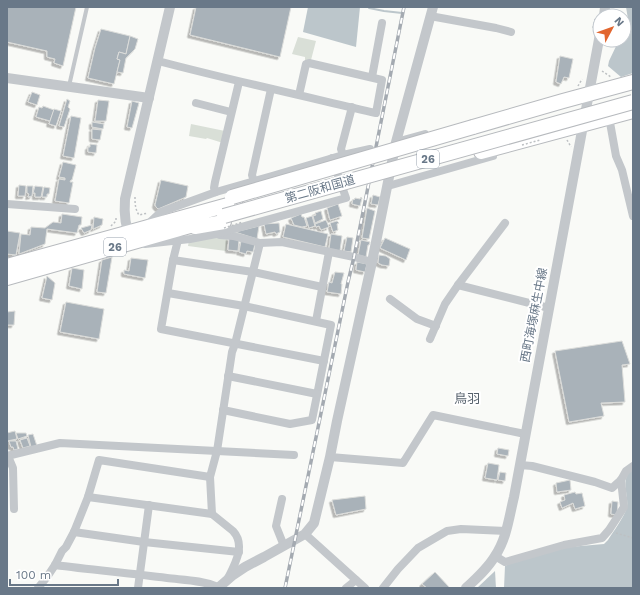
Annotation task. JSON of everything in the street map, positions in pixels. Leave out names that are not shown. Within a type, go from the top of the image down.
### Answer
[{"type":"highway","points":[[234,200],[473,127],[633,82]]},
{"type":"highway","name":"第二阪和国道","points":[[7,278],[130,237],[143,228],[207,211],[234,200],[633,92]]},
{"type":"highway","name":"第二阪和国道","points":[[7,266],[130,237],[179,234],[224,219],[633,102]]},
{"type":"highway","points":[[224,219],[481,152],[565,134],[584,124],[633,111]]},
{"type":"street","points":[[130,237],[124,209],[125,199],[170,7]]},
{"type":"street","points":[[55,565],[206,583],[218,588],[245,566],[305,534],[314,523],[330,457],[372,262],[396,142],[432,12],[511,32]]},
{"type":"street","points":[[372,77],[382,23]]},
{"type":"street","name":"西町海塚麻生中線","points":[[466,588],[481,574],[495,556],[503,541],[506,531],[520,465],[597,48]]},
{"type":"street","points":[[158,61],[239,82],[376,113],[382,80],[309,63],[306,64],[299,95]]},
{"type":"street","points":[[7,78],[148,98]]},
{"type":"street","points":[[216,192],[214,188],[215,182],[239,82]]},
{"type":"street","points":[[254,182],[252,175],[271,89]]},
{"type":"street","points":[[396,142],[550,100],[563,101]]},
{"type":"street","points":[[196,103],[231,112]]},
{"type":"street","points":[[343,155],[341,150],[352,107]]},
{"type":"street","points":[[609,117],[616,156],[622,170],[633,216]]},
{"type":"street","points":[[388,186],[556,138],[565,134]]},
{"type":"street","points":[[143,228],[161,212],[216,192],[370,148]]},
{"type":"street","points":[[216,234],[346,198],[332,158]]},
{"type":"street","points":[[7,204],[75,209]]},
{"type":"street","points":[[430,339],[445,304],[505,223]]},
{"type":"street","points":[[324,361],[161,329],[179,234],[216,234],[233,236],[260,243],[282,242],[372,262]]},
{"type":"street","points":[[212,514],[210,477],[217,451],[232,352],[260,243]]},
{"type":"street","points":[[316,321],[329,252]]},
{"type":"street","points":[[173,260],[253,272],[322,287]]},
{"type":"street","points":[[458,285],[549,308]]},
{"type":"street","points":[[168,293],[244,306],[331,325],[312,420],[290,424],[223,410]]},
{"type":"street","points":[[390,299],[417,319],[436,326]]},
{"type":"street","points":[[228,376],[317,394]]},
{"type":"street","points":[[330,457],[403,463],[433,416],[525,434]]},
{"type":"street","points":[[14,509],[13,468],[8,456],[60,443],[294,455]]},
{"type":"street","points":[[38,588],[55,565],[74,532],[88,497],[99,460],[210,477]]},
{"type":"street","points":[[520,465],[532,466],[595,482],[612,488],[621,480],[631,467]]},
{"type":"street","points":[[495,556],[505,562],[564,545],[602,538],[624,507],[621,480]]},
{"type":"street","points":[[88,497],[212,514],[236,533],[238,540],[236,562],[228,579]]},
{"type":"street","points":[[282,499],[276,509],[276,526],[284,546]]},
{"type":"street","points":[[138,588],[149,505]]},
{"type":"street","points":[[383,588],[398,569],[418,548],[447,531],[461,529],[506,531]]},
{"type":"street","points":[[74,532],[144,542],[238,552]]},
{"type":"street","points":[[305,534],[365,588]]},
{"type":"street","points":[[346,588],[356,580]]},
{"type":"lane","points":[[69,87],[87,7]]},
{"type":"path","points":[[565,134],[572,150]]},
{"type":"path","points":[[135,197],[135,205],[139,215],[150,213]]},
{"type":"path","points":[[612,532],[633,538]]},
{"type":"shaded area","points":[[308,7],[360,7],[356,47],[303,32]]},
{"type":"shaded area","points":[[633,7],[633,73],[621,77],[608,66],[615,48],[632,48],[632,8],[626,8]]},
{"type":"shaded area","points":[[298,37],[316,41],[311,60],[305,60],[305,57],[292,54]]},
{"type":"shaded area","points":[[191,124],[225,131],[223,143],[207,138],[189,136]]},
{"type":"shaded area","points":[[228,236],[226,251],[188,246],[189,240]]},
{"type":"shaded area","points":[[633,469],[633,588],[504,588],[505,566],[517,560],[569,547],[604,544],[626,511],[627,502],[625,482],[626,477]]},
{"type":"shaded area","points":[[495,571],[496,588],[477,588]]},
{"type":"building","points":[[7,7],[76,7],[63,66],[54,63],[55,59],[47,57],[47,51],[7,42]]},
{"type":"building","points":[[196,7],[291,7],[280,57],[190,35]]},
{"type":"building","points":[[101,29],[130,36],[126,54],[119,52],[117,59],[120,60],[114,84],[88,78]]},
{"type":"building","points":[[130,36],[138,39],[135,49],[126,58],[123,73],[117,72],[120,60],[117,59],[119,52],[126,54]]},
{"type":"building","points":[[560,56],[573,59],[569,78],[564,77],[561,84],[556,82]]},
{"type":"building","points":[[32,92],[40,95],[37,105],[28,102]]},
{"type":"building","points":[[67,99],[70,101],[68,107],[70,109],[64,127],[59,126]]},
{"type":"building","points":[[98,100],[109,101],[106,121],[95,121]]},
{"type":"building","points":[[132,101],[139,103],[132,128],[127,127]]},
{"type":"building","points":[[43,106],[54,110],[50,121],[36,117],[39,107],[42,108]]},
{"type":"building","points":[[54,109],[61,111],[56,126],[49,124]]},
{"type":"building","points":[[71,116],[81,118],[74,158],[63,156]]},
{"type":"building","points":[[92,122],[104,124],[103,129],[92,127]]},
{"type":"building","points":[[92,129],[102,130],[100,140],[92,139]]},
{"type":"building","points":[[90,144],[97,145],[96,153],[88,152],[88,147],[90,147]]},
{"type":"building","points":[[63,162],[76,165],[72,180],[70,182],[73,182],[69,203],[55,201],[59,179],[65,180],[65,178],[59,177]]},
{"type":"building","points":[[161,180],[188,186],[186,197],[158,209],[155,205]]},
{"type":"building","points":[[19,185],[26,186],[25,196],[18,196]]},
{"type":"building","points":[[27,186],[33,186],[32,196],[28,197],[29,194],[27,193]]},
{"type":"building","points":[[35,186],[43,187],[41,197],[35,197],[35,193],[33,193]]},
{"type":"building","points":[[44,187],[50,188],[47,197],[42,197]]},
{"type":"building","points":[[373,195],[380,197],[378,205],[371,204]]},
{"type":"building","points":[[361,197],[360,206],[352,204],[353,199],[360,199]]},
{"type":"building","points":[[338,204],[342,216],[330,220],[327,208]]},
{"type":"building","points":[[367,208],[375,211],[369,239],[362,238]]},
{"type":"building","points":[[321,211],[323,219],[315,223],[313,216],[316,215],[315,213]]},
{"type":"building","points":[[62,214],[82,217],[81,225],[79,225],[77,233],[47,229],[45,244],[19,254],[21,234],[30,235],[31,227],[45,228],[53,222],[61,223]]},
{"type":"building","points":[[301,214],[302,217],[304,217],[307,226],[302,227],[294,225],[291,218]]},
{"type":"building","points":[[312,216],[315,226],[309,228],[306,218]]},
{"type":"building","points":[[94,217],[103,219],[102,225],[93,229]]},
{"type":"building","points":[[326,220],[329,227],[321,230],[319,226],[316,227],[315,224]]},
{"type":"building","points":[[337,221],[339,223],[337,224],[338,230],[333,232],[330,223]]},
{"type":"building","points":[[279,223],[280,232],[276,234],[275,232],[266,234],[264,224]]},
{"type":"building","points":[[286,224],[328,234],[325,247],[283,237]]},
{"type":"building","points":[[92,225],[91,230],[84,233],[81,228]]},
{"type":"building","points":[[259,226],[257,239],[235,232]]},
{"type":"building","points":[[7,231],[20,233],[16,255],[7,254]]},
{"type":"building","points":[[331,234],[342,236],[340,251],[329,249]]},
{"type":"building","points":[[347,237],[353,238],[351,252],[344,251]]},
{"type":"building","points":[[229,238],[239,240],[238,251],[228,250]]},
{"type":"building","points":[[385,238],[410,249],[406,260],[380,248]]},
{"type":"building","points":[[361,240],[370,242],[366,257],[358,255]]},
{"type":"building","points":[[241,241],[255,244],[253,252],[247,251],[246,254],[239,252]]},
{"type":"building","points":[[379,255],[386,256],[390,259],[389,266],[378,263]]},
{"type":"building","points":[[112,257],[106,293],[97,292],[102,260]]},
{"type":"building","points":[[131,258],[148,260],[145,278],[124,274],[124,270],[129,271]]},
{"type":"building","points":[[357,262],[367,264],[365,272],[356,270]]},
{"type":"building","points":[[72,268],[84,270],[82,289],[69,286]]},
{"type":"building","points":[[335,272],[344,273],[341,284],[341,294],[327,292],[329,282],[332,283]]},
{"type":"building","points":[[47,276],[55,283],[52,300],[42,298]]},
{"type":"building","points":[[66,302],[104,309],[99,339],[60,332]]},
{"type":"building","points":[[15,311],[14,325],[7,325],[7,312]]},
{"type":"building","points":[[622,341],[630,364],[622,365],[625,402],[601,403],[604,416],[569,422],[555,351]]},
{"type":"building","points":[[15,431],[17,439],[7,441],[7,433]]},
{"type":"building","points":[[16,433],[26,433],[27,436],[18,439]]},
{"type":"building","points":[[33,434],[37,446],[31,447],[28,435]]},
{"type":"building","points":[[27,438],[30,446],[23,448],[20,440]]},
{"type":"building","points":[[9,441],[16,441],[18,449],[14,450]]},
{"type":"building","points":[[498,448],[509,450],[508,456],[497,454]]},
{"type":"building","points":[[488,463],[499,465],[497,480],[485,478]]},
{"type":"building","points":[[500,472],[506,473],[505,481],[498,480]]},
{"type":"building","points":[[570,480],[571,490],[557,492],[556,483]]},
{"type":"building","points":[[575,492],[576,494],[582,493],[585,506],[575,509],[573,503],[562,508],[560,502],[565,500],[564,495]]},
{"type":"building","points":[[365,496],[366,509],[336,515],[332,500]]},
{"type":"building","points":[[612,501],[618,502],[617,515],[611,514]]},
{"type":"building","points":[[435,572],[450,588],[427,588],[422,584]]},
{"type":"waterway","points":[[369,8],[402,13]]},
{"type":"railway","points":[[285,588],[404,7]]},
{"type":"district","name":"鳥羽","points":[[467,398]]}]
